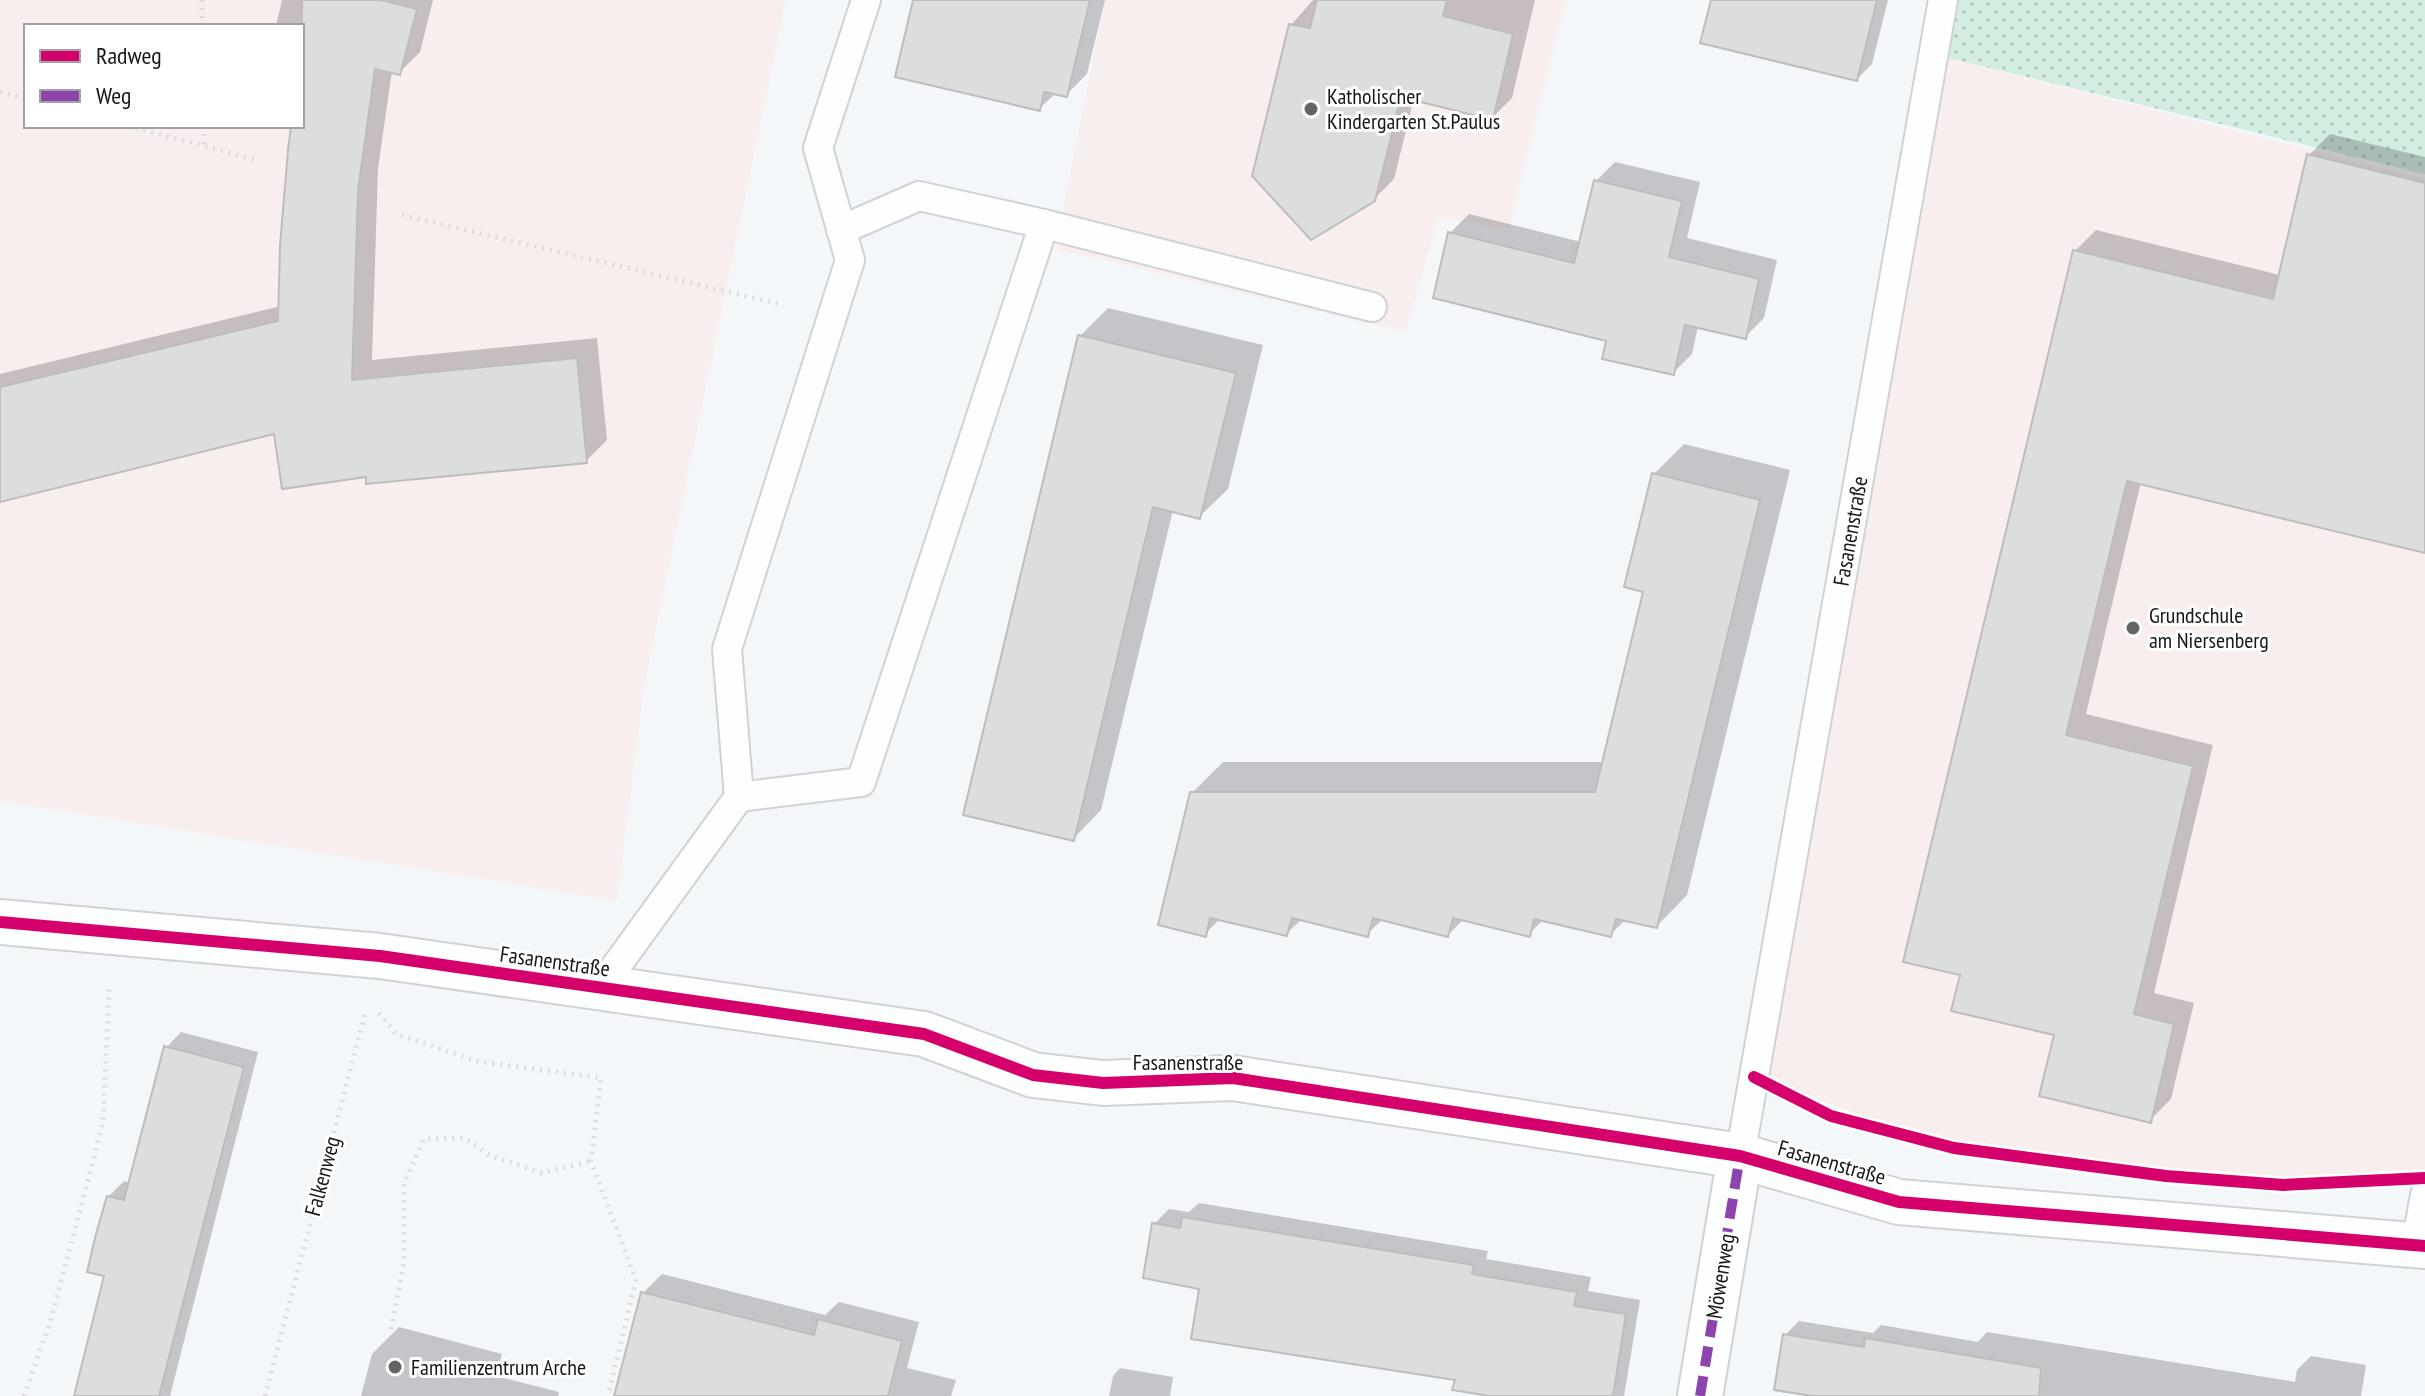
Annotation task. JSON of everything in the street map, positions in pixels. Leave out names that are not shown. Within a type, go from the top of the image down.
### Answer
[{"type":"street","name":"Fasanenstraße","points":[[0,922],[380,956],[924,1034],[1033,1075],[1103,1083],[1233,1078],[1740,1156],[1899,1202],[2421,1245]]},
{"type":"street","name":"Möwenweg","points":[[1700,1396],[1740,1156]]},
{"type":"lane","points":[[601,987],[739,797],[727,649],[850,260],[818,148],[866,0]]},
{"type":"lane","name":"Fasanenstraße","points":[[1740,1156],[1943,0]]},
{"type":"lane","points":[[841,230],[919,196],[1044,224],[1372,307]]},
{"type":"lane","points":[[739,797],[861,782],[1044,224]]},
{"type":"lane","points":[[2421,1245],[2425,1195]]},
{"type":"path","points":[[202,0],[202,24]]},
{"type":"path","points":[[0,92],[24,98]]},
{"type":"path","points":[[136,128],[260,161]]},
{"type":"path","points":[[204,128],[204,146]]},
{"type":"path","points":[[402,215],[832,316]]},
{"type":"path","points":[[24,1396],[51,1319],[103,1123],[111,932]]},
{"type":"path","points":[[391,1329],[404,1263],[404,1183],[424,1139],[465,1138],[489,1155],[542,1173],[591,1161],[636,1280],[608,1396]]},
{"type":"shaded area","points":[[0,0],[786,0],[644,687],[617,901],[0,801]]},
{"type":"shaded area","name":"Katholischer Kindergarten St.Paulus","points":[[1105,0],[1566,0],[1509,228],[1438,218],[1406,332],[1055,249]]},
{"type":"shaded area","name":"Grundschule am Niersenberg","points":[[1949,58],[2425,179],[2425,1187],[2283,1185],[1954,1148],[1754,1077]]},
{"type":"green space","points":[[1958,0],[2425,0],[2425,174],[1949,58]]},
{"type":"building","points":[[302,0],[381,0],[417,9],[400,75],[375,69],[358,190],[352,380],[577,358],[587,463],[366,484],[366,477],[282,489],[274,434],[0,502],[0,387],[278,321],[280,246],[291,128],[304,128]]},
{"type":"building","points":[[913,0],[1090,0],[1067,97],[1044,92],[1040,111],[895,77]]},
{"type":"building","points":[[1317,0],[1447,0],[1443,16],[1513,34],[1493,120],[1401,97],[1375,201],[1311,240],[1252,176],[1289,24],[1310,28]]},
{"type":"building","points":[[1711,0],[1877,0],[1857,81],[1700,43]]},
{"type":"building","points":[[2307,154],[2425,183],[2425,553],[2127,481],[2066,735],[2193,766],[2134,1014],[2174,1024],[2151,1123],[2039,1096],[2054,1035],[1951,1011],[1960,975],[1903,962],[2073,250],[2273,299]]},
{"type":"building","points":[[1594,180],[1682,201],[1669,257],[1759,279],[1746,339],[1685,325],[1674,375],[1602,359],[1606,341],[1433,298],[1448,232],[1574,263]]},
{"type":"building","points":[[1078,335],[1236,373],[1200,519],[1153,507],[1074,841],[963,815]]},
{"type":"building","points":[[1652,473],[1760,500],[1657,928],[1616,919],[1611,937],[1534,919],[1530,937],[1453,918],[1448,937],[1373,918],[1368,937],[1292,918],[1287,936],[1210,918],[1206,937],[1158,925],[1190,792],[1595,792],[1643,592],[1624,587]]},
{"type":"building","points":[[164,1046],[244,1067],[159,1396],[74,1396],[104,1276],[87,1272],[96,1234],[107,1196],[124,1200]]},
{"type":"building","points":[[1182,1217],[1474,1265],[1472,1274],[1577,1292],[1574,1306],[1626,1314],[1613,1396],[1490,1396],[1452,1390],[1455,1380],[1191,1339],[1199,1289],[1143,1278],[1152,1223],[1180,1228]]},
{"type":"building","points":[[641,1292],[814,1335],[818,1319],[902,1341],[888,1396],[614,1396]]},
{"type":"building","points":[[1783,1334],[1864,1347],[1865,1338],[2041,1368],[2039,1396],[1813,1396],[1774,1390]]},
{"type":"marked path","points":[[1700,1396],[1740,1156]]},
{"type":"cycle path","points":[[0,922],[380,956],[924,1034],[1033,1075],[1103,1083],[1233,1078],[1740,1156],[1899,1202],[2425,1246]]},
{"type":"cycle path","points":[[1754,1077],[1831,1116],[1954,1148],[2166,1176],[2283,1185],[2425,1178]]},
{"type":"place","name":"Katholischer Kindergarten St.Paulus","points":[[1311,109]]},
{"type":"place","name":"Grundschule am Niersenberg","points":[[2133,628]]},
{"type":"place","name":"Familienzentrum Arche","points":[[395,1367]]}]
